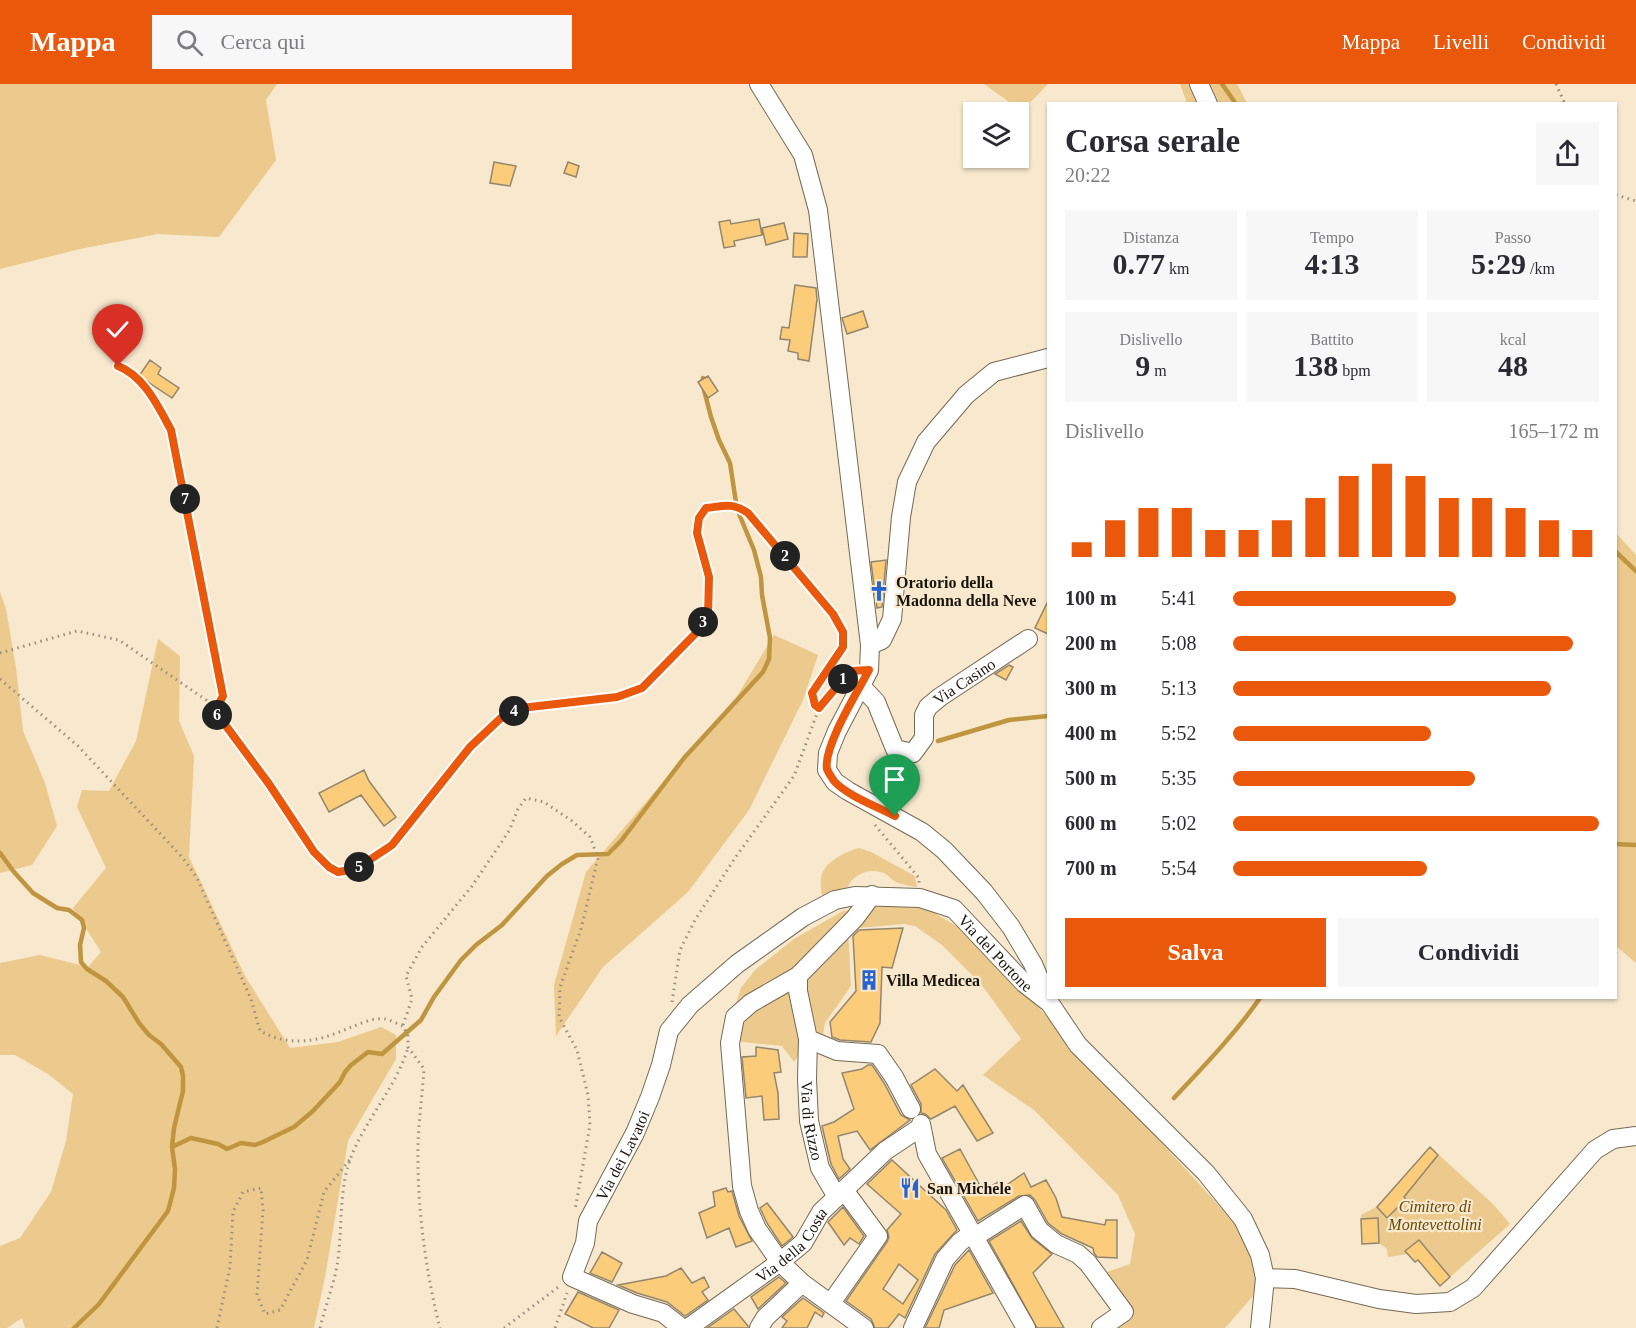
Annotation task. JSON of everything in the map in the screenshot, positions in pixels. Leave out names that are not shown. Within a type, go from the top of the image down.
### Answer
[{"type":"street","points":[[759,84],[803,155],[818,210],[870,645],[865,678],[828,753],[827,770],[835,782],[848,791],[922,832],[944,850],[984,892],[1011,927],[1033,964],[1047,997]]},
{"type":"street","points":[[1199,84],[1207,102]]},
{"type":"street","points":[[870,645],[882,640],[892,619],[898,540],[907,482],[926,442],[966,395],[994,372],[1047,358]]},
{"type":"street","name":"Via Casino","points":[[865,678],[895,749],[913,753],[924,738],[924,715],[928,707],[1028,639]]},
{"type":"street","points":[[864,1328],[802,1282],[780,1262],[757,1229],[742,1186],[730,1043],[735,1017],[751,1003],[798,976],[855,918],[872,895]]},
{"type":"street","name":"Via del Portone","points":[[669,1031],[690,1005],[736,964],[803,917],[835,900],[872,895],[920,898],[954,909],[1024,983],[1049,1002]]},
{"type":"street","points":[[798,976],[798,991],[808,1039],[837,1051],[878,1054],[918,1120],[927,1154],[1026,1328]]},
{"type":"street","points":[[1048,999],[1078,1045],[1206,1173],[1243,1219],[1260,1256],[1265,1278],[1260,1328]]},
{"type":"street","name":"Via dei Lavatoi","points":[[572,1277],[585,1243],[588,1221],[635,1133],[650,1097],[669,1031]]},
{"type":"street","name":"Via di Rizzo","points":[[808,1039],[809,1121],[820,1168],[840,1194],[879,1236],[831,1303]]},
{"type":"street","name":"Via della Costa","points":[[688,1328],[803,1243],[821,1212],[918,1120]]},
{"type":"street","points":[[1265,1278],[1295,1279],[1379,1299],[1416,1304],[1450,1302],[1473,1288],[1595,1150],[1613,1139],[1636,1136]]},
{"type":"street","points":[[913,1328],[945,1260],[960,1242],[970,1233],[1026,1205],[1039,1230],[1056,1244],[1078,1254],[1088,1263],[1124,1312],[1101,1328]]},
{"type":"street","points":[[572,1277],[633,1304],[663,1313],[682,1328]]},
{"type":"street","points":[[759,1328],[765,1318],[802,1282]]},
{"type":"path","points":[[1556,84],[1564,102]]},
{"type":"path","points":[[1617,195],[1636,201]]},
{"type":"path","points":[[118,366],[128,370],[143,385],[158,405],[171,430],[223,696],[215,711]]},
{"type":"path","points":[[0,653],[77,631],[119,640],[206,700],[269,784],[314,852],[329,867],[338,872],[356,869],[392,845],[470,747],[502,717],[521,708],[617,697],[642,688],[696,633],[708,616],[709,577],[697,533],[699,518],[706,508],[736,505],[748,513],[802,576],[833,614],[843,632],[843,647],[812,693],[815,705],[819,708]]},
{"type":"path","points":[[669,1031],[680,950],[695,920],[794,776],[819,708],[850,671],[865,678]]},
{"type":"path","points":[[0,679],[78,746],[183,858],[196,878],[251,999],[260,1031],[276,1040],[298,1041],[326,1038],[370,1020],[385,1019],[403,1026],[408,1036],[408,1047],[403,1065],[361,1136],[344,1181],[336,1268],[320,1328]]},
{"type":"path","points":[[403,1026],[412,999],[406,976],[422,947],[472,886],[509,831],[518,809],[526,798],[544,802],[590,837],[598,858],[581,929],[560,987],[559,1017],[576,1050],[588,1095],[590,1125],[574,1210]]},
{"type":"path","points":[[873,823],[919,878],[920,898]]},
{"type":"path","points":[[408,1047],[424,1069],[417,1161],[423,1232],[433,1302],[440,1328]]},
{"type":"path","points":[[217,1328],[230,1267],[233,1212],[243,1192],[261,1188],[264,1210],[257,1295],[265,1314],[280,1310],[307,1260],[324,1192],[351,1158]]},
{"type":"path","points":[[504,1328],[572,1277]]},
{"type":"path","points":[[555,1328],[572,1277]]},
{"type":"green space","points":[[0,84],[277,84],[266,100],[276,160],[219,237],[158,234],[80,249],[0,269]]},
{"type":"green space","points":[[984,84],[1048,84],[1029,104],[1009,102]]},
{"type":"green space","points":[[1180,84],[1237,84],[1246,102],[1187,102]]},
{"type":"green space","points":[[1617,534],[1636,555],[1636,963],[1617,947]]},
{"type":"green space","points":[[0,592],[6,609],[16,668],[23,731],[45,783],[57,826],[32,865],[0,873]]},
{"type":"green space","points":[[774,635],[818,655],[803,700],[749,810],[688,892],[603,967],[556,1036],[554,985],[586,872],[737,696]]},
{"type":"green space","points":[[158,639],[180,656],[179,721],[194,756],[189,857],[245,976],[290,1048],[338,1042],[381,1027],[396,1035],[396,1059],[348,1141],[314,1328],[25,1328],[22,1318],[7,1328],[0,1328],[0,1246],[20,1238],[51,1192],[66,1141],[73,1094],[48,1074],[15,1055],[0,1055],[0,963],[40,955],[88,967],[101,952],[73,908],[106,868],[77,807],[82,790],[109,791],[136,741]]},
{"type":"green space","points":[[859,848],[915,876],[917,887],[898,883],[881,872],[870,871],[854,878],[848,887],[823,900],[821,883],[825,868],[841,855]]},
{"type":"green space","points":[[886,906],[926,908],[963,930],[1027,995],[1242,1231],[1258,1270],[1253,1296],[1225,1328],[1111,1328],[1131,1314],[1107,1272],[1130,1264],[1135,1234],[1118,1195],[1034,1110],[983,1075],[1021,1039],[981,984],[942,945],[915,926],[904,924],[848,929],[851,986],[825,1023],[821,1046],[803,1049],[794,1062],[782,1046],[724,1040],[741,988],[755,970],[794,939],[843,911]]},
{"type":"green space","name":"Cimitero di Montevettolini","points":[[1430,1147],[1493,1204],[1510,1224],[1440,1286],[1418,1260],[1415,1262],[1408,1254],[1388,1257],[1387,1249],[1379,1243],[1362,1244],[1361,1215],[1376,1207]]},
{"type":"building","points":[[494,162],[516,166],[510,186],[490,183]]},
{"type":"building","points":[[568,162],[579,166],[576,177],[564,173]]},
{"type":"building","points":[[759,219],[762,235],[734,241],[735,246],[724,248],[719,222],[730,220],[731,224]]},
{"type":"building","points":[[784,223],[788,239],[766,245],[762,228]]},
{"type":"building","points":[[794,233],[808,234],[807,257],[793,257]]},
{"type":"building","points":[[795,285],[816,288],[817,300],[809,361],[798,359],[798,353],[788,351],[790,340],[780,339],[782,327],[789,328]]},
{"type":"building","points":[[863,311],[868,327],[847,334],[842,318]]},
{"type":"building","points":[[150,360],[161,368],[158,374],[179,388],[172,398],[139,376]]},
{"type":"building","points":[[708,376],[718,391],[708,398],[698,382]]},
{"type":"building","name":"Oratorio della Madonna della Neve","points":[[886,560],[882,607],[877,608],[871,562]]},
{"type":"building","points":[[1047,603],[1047,634],[1035,628]]},
{"type":"building","points":[[1009,665],[1013,667],[1006,680],[995,674]]},
{"type":"building","points":[[364,770],[369,781],[396,817],[384,826],[361,795],[329,812],[319,793]]},
{"type":"building","name":"Villa Medicea","points":[[903,928],[892,968],[882,967],[880,1023],[871,1042],[840,1040],[832,1037],[830,1022],[856,991],[853,936],[859,930]]},
{"type":"building","points":[[756,1047],[778,1050],[781,1072],[774,1073],[778,1093],[779,1119],[764,1120],[762,1096],[746,1098],[742,1057],[756,1056]]},
{"type":"building","points":[[872,1065],[884,1083],[901,1115],[910,1120],[870,1150],[857,1131],[838,1136],[843,1159],[850,1169],[839,1179],[831,1164],[822,1126],[834,1122],[854,1109],[842,1073],[862,1069]]},
{"type":"building","points":[[935,1069],[957,1091],[963,1085],[993,1133],[977,1141],[955,1106],[931,1119],[921,1113],[921,1104],[911,1085]]},
{"type":"building","points":[[1430,1147],[1438,1155],[1404,1197],[1406,1199],[1387,1218],[1377,1207]]},
{"type":"building","points":[[960,1149],[983,1191],[998,1182],[1002,1188],[1024,1173],[1031,1187],[1046,1180],[1056,1198],[1062,1217],[1105,1225],[1106,1220],[1117,1220],[1117,1258],[1097,1257],[1093,1248],[1062,1234],[1048,1223],[1030,1195],[1019,1196],[978,1221],[942,1158]]},
{"type":"building","points":[[892,1160],[946,1210],[957,1230],[935,1254],[905,1318],[899,1314],[888,1328],[875,1328],[871,1319],[846,1301],[887,1242],[889,1237],[887,1230],[901,1214],[867,1184]],"holes":[[[899,1264],[918,1280],[903,1304],[883,1289]]]},
{"type":"building","points":[[726,1188],[728,1192],[732,1191],[739,1216],[752,1241],[736,1247],[729,1228],[707,1238],[699,1213],[715,1206],[713,1192]]},
{"type":"building","points":[[767,1203],[793,1237],[782,1246],[760,1208]]},
{"type":"building","points":[[843,1207],[864,1236],[859,1244],[850,1238],[844,1245],[828,1222]]},
{"type":"building","points":[[1378,1218],[1379,1243],[1362,1244],[1361,1219]]},
{"type":"building","points":[[1021,1221],[1032,1238],[1052,1254],[1033,1273],[1064,1328],[1037,1328],[989,1241]]},
{"type":"building","points":[[1419,1240],[1450,1277],[1440,1286],[1418,1260],[1415,1262],[1405,1251]]},
{"type":"building","points":[[969,1250],[993,1293],[944,1310],[939,1328],[925,1328],[955,1265]]},
{"type":"building","points":[[602,1252],[622,1263],[612,1282],[590,1273]]},
{"type":"building","points":[[681,1268],[692,1283],[704,1277],[709,1287],[702,1292],[708,1300],[685,1316],[667,1302],[618,1285],[666,1276]]},
{"type":"building","points":[[779,1277],[786,1283],[758,1309],[751,1297]]},
{"type":"building","points":[[578,1292],[619,1310],[609,1328],[593,1328],[565,1314]]},
{"type":"building","points":[[803,1298],[824,1313],[822,1317],[815,1312],[807,1328],[782,1328],[787,1321],[782,1317]]},
{"type":"building","points":[[734,1309],[748,1328],[707,1328]]},
{"type":"waterway","points":[[1222,84],[1235,102]]},
{"type":"waterway","points":[[172,1147],[191,1138],[218,1144],[227,1149],[241,1143],[255,1145],[294,1127],[313,1111],[340,1082],[351,1065],[368,1052],[382,1054],[421,1020],[434,997],[461,960],[502,925],[547,876],[577,855],[608,854],[621,841],[684,758],[763,672],[769,659],[770,638],[761,577],[754,550],[737,509],[730,463],[711,417],[703,378]]},
{"type":"waterway","points":[[1617,553],[1636,571]]},
{"type":"waterway","points":[[938,741],[1009,720],[1047,716]]},
{"type":"waterway","points":[[1617,844],[1636,845]]},
{"type":"waterway","points":[[0,853],[33,893],[57,908],[69,910],[82,920],[84,928],[80,945],[81,962],[123,997],[139,1023],[181,1067],[183,1076],[183,1091],[172,1147],[175,1169],[174,1188],[168,1211],[99,1304],[74,1328]]},
{"type":"waterway","points":[[1174,1098],[1230,1037],[1259,999]]},
{"type":"place","name":"Oratorio della Madonna della Neve","points":[[879,591]]},
{"type":"place","name":"Villa Medicea","points":[[869,980]]},
{"type":"place","name":"San Michele","points":[[910,1188]]},
{"type":"route","points":[[118,366],[128,370],[143,385],[158,405],[171,430],[223,696],[215,711],[269,784],[314,852],[329,867],[338,872],[356,869],[392,845],[443,778],[470,747],[502,717],[521,708],[617,697],[642,688],[696,633],[708,616],[709,577],[697,533],[699,518],[706,508],[724,506],[736,505],[748,513],[833,614],[843,632],[843,647],[812,693],[815,705],[819,708],[850,671],[869,670],[828,753],[827,770],[835,782],[848,791],[895,816]]}]
